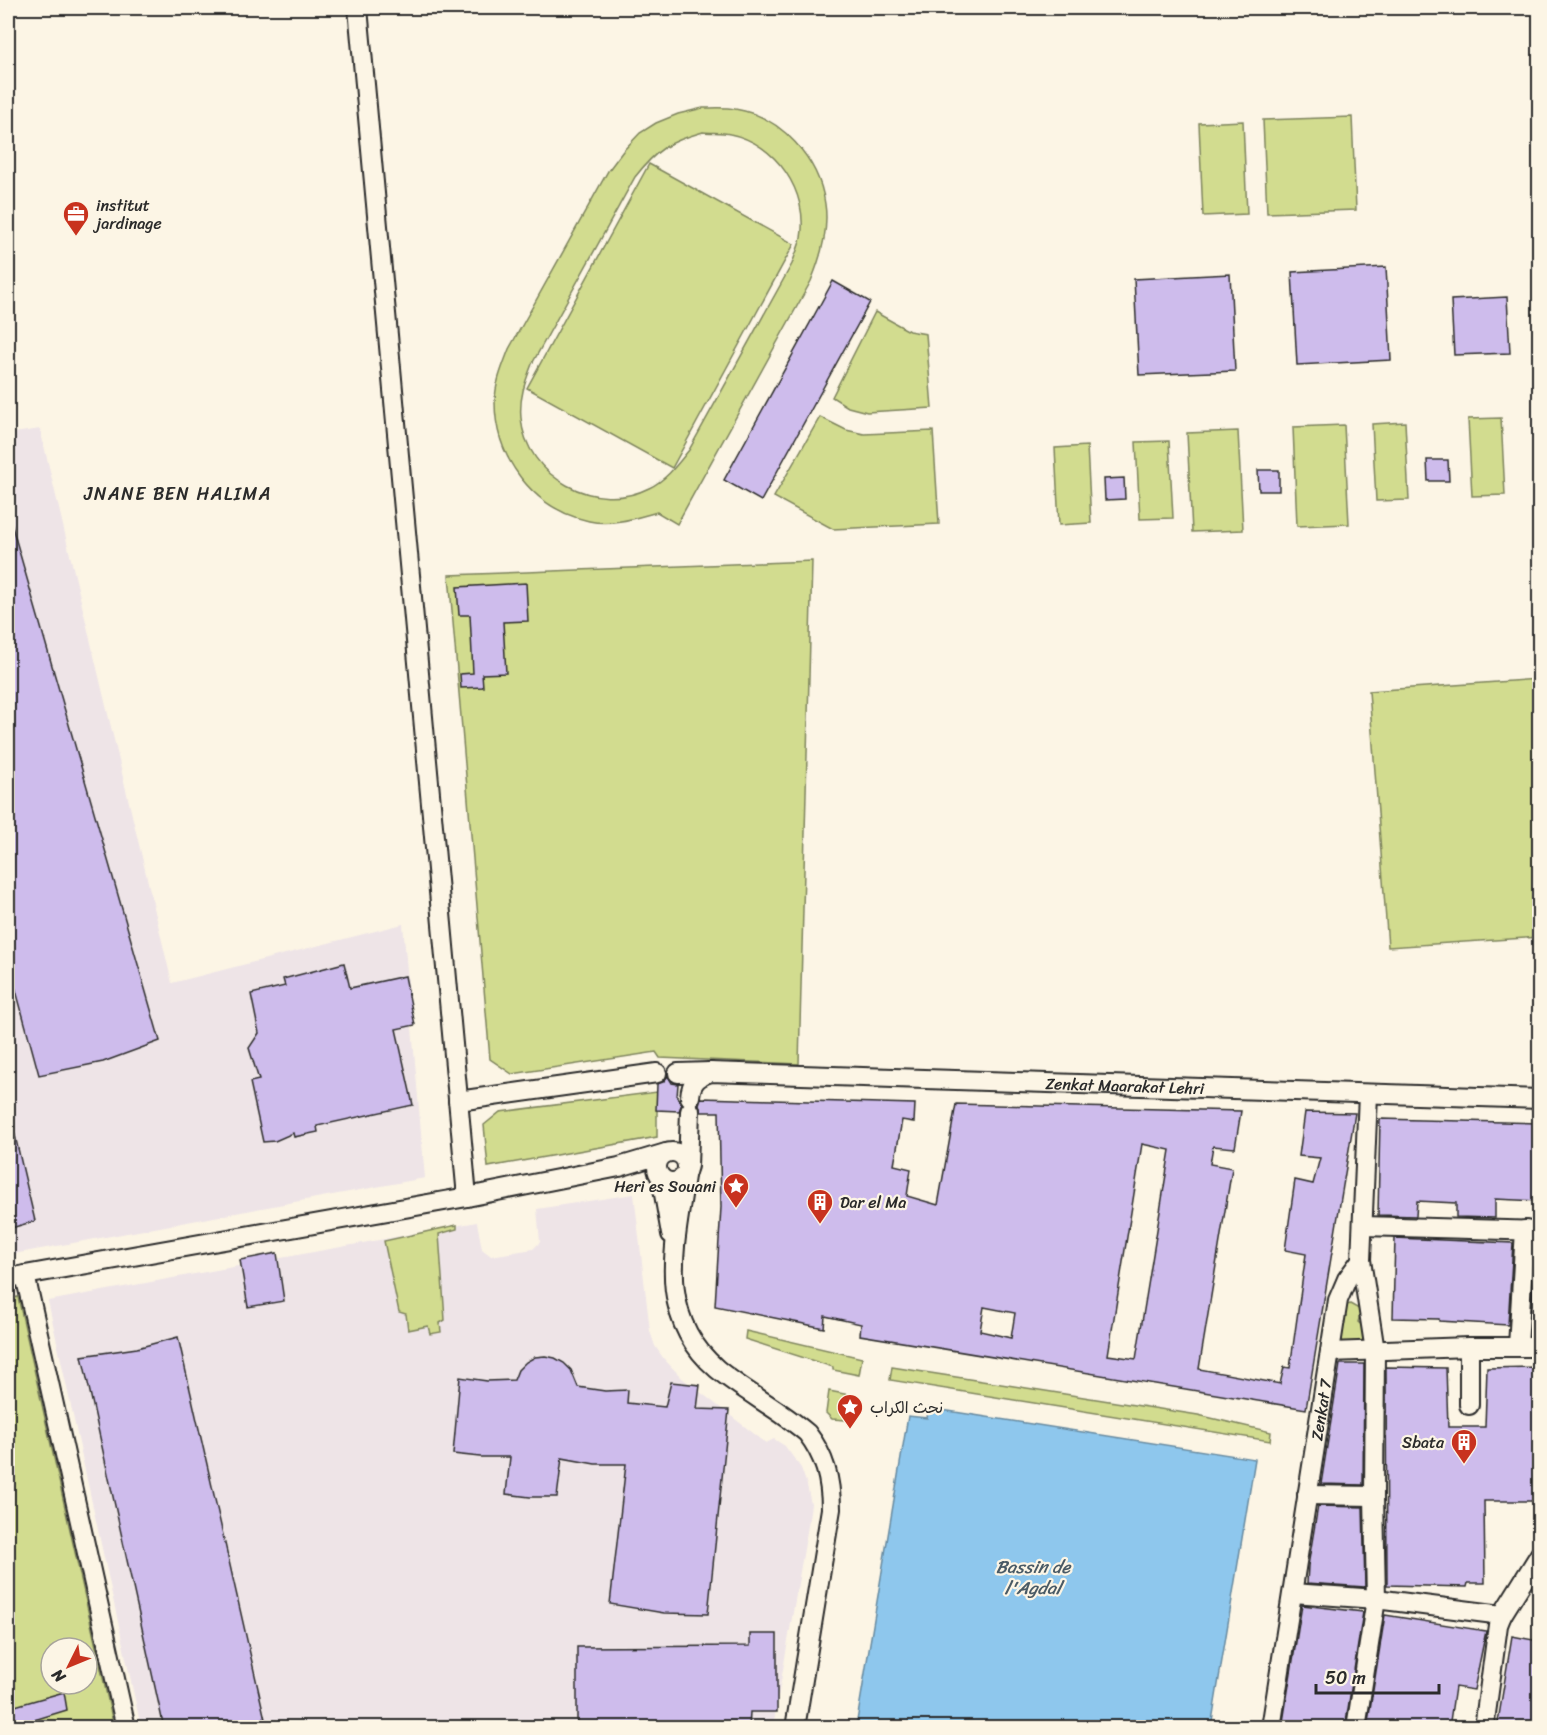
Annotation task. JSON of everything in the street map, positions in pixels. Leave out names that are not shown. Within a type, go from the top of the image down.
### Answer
[{"type":"street","points":[[358,8],[467,1197]]},
{"type":"street","points":[[674,1251],[687,1171],[693,1082],[710,1072]]},
{"type":"street","points":[[458,1101],[657,1073]]},
{"type":"street","name":"Zenkat Maarakat Lehri","points":[[678,1073],[1021,1081],[1539,1100]]},
{"type":"street","points":[[1356,1728],[1376,1599],[1375,1351],[1361,1260],[1368,1094]]},
{"type":"street","points":[[126,1728],[16,1276],[467,1197],[619,1167],[666,1153],[681,1154],[687,1161],[687,1171]]},
{"type":"street","points":[[666,1153],[662,1155],[657,1164],[674,1251],[675,1294],[683,1326],[691,1341],[718,1370],[807,1433],[816,1445],[828,1477],[831,1509],[795,1728]]},
{"type":"street","points":[[619,1167],[660,1176],[673,1182],[687,1171]]},
{"type":"street","points":[[1363,1226],[1532,1231],[1518,1346]]},
{"type":"street","name":"Zenkat 7","points":[[1271,1728],[1338,1300],[1347,1279],[1361,1260]]},
{"type":"street","points":[[1468,1347],[1469,1405]]},
{"type":"street","points":[[1330,1352],[1539,1347]]},
{"type":"street","points":[[1307,1496],[1374,1496]]},
{"type":"street","points":[[1484,1728],[1498,1625],[1539,1554]]},
{"type":"street","points":[[1293,1593],[1376,1599],[1502,1615]]},
{"type":"shaded area","points":[[40,429],[172,983],[403,924],[425,1178],[8,1255],[8,434]]},
{"type":"shaded area","points":[[634,1194],[650,1331],[655,1346],[682,1378],[766,1443],[774,1439],[785,1446],[801,1468],[807,1485],[811,1504],[808,1526],[773,1727],[141,1727],[48,1301],[477,1222],[482,1249],[491,1256],[533,1249],[540,1242],[537,1209]]},
{"type":"green space","points":[[703,108],[731,108],[752,113],[782,130],[806,156],[821,187],[826,214],[823,243],[811,281],[677,524],[657,512],[615,522],[589,521],[569,515],[551,505],[521,478],[502,443],[497,423],[496,388],[509,349],[608,171],[640,133],[678,114]],"holes":[[[703,132],[727,133],[747,139],[775,159],[786,172],[800,204],[801,238],[792,264],[689,450],[676,467],[655,485],[628,495],[607,497],[587,493],[567,485],[550,473],[536,458],[526,439],[521,411],[527,377],[635,177],[664,148],[681,139]]]},
{"type":"green space","points":[[1352,117],[1356,210],[1267,213],[1263,120]]},
{"type":"green space","points":[[1243,121],[1247,214],[1203,216],[1199,123]]},
{"type":"green space","points":[[649,164],[794,244],[672,468],[527,388]]},
{"type":"green space","points":[[875,312],[909,331],[926,334],[932,408],[867,412],[848,407],[832,397]]},
{"type":"green space","points":[[820,417],[846,430],[864,434],[933,431],[939,524],[833,529],[774,497]]},
{"type":"green space","points":[[1501,418],[1505,495],[1472,496],[1468,419]]},
{"type":"green space","points":[[1405,422],[1409,500],[1376,501],[1372,424]]},
{"type":"green space","points":[[1344,425],[1349,524],[1297,526],[1293,427]]},
{"type":"green space","points":[[1238,431],[1243,530],[1192,532],[1187,433]]},
{"type":"green space","points":[[1169,441],[1173,518],[1140,519],[1136,442]]},
{"type":"green space","points":[[1087,446],[1091,523],[1059,525],[1055,448]]},
{"type":"green space","points":[[812,561],[799,1064],[660,1058],[656,1052],[512,1074],[490,1059],[449,575]]},
{"type":"green space","points":[[1539,679],[1539,937],[1388,947],[1369,691]]},
{"type":"green space","points":[[657,1092],[657,1137],[488,1167],[484,1125],[500,1112]]},
{"type":"green space","points":[[457,1225],[457,1229],[439,1234],[445,1320],[440,1323],[441,1332],[430,1334],[428,1326],[408,1330],[406,1314],[399,1312],[384,1241]]},
{"type":"green space","points":[[18,1297],[94,1636],[39,1636],[39,1696],[99,1696],[99,1660],[114,1727],[8,1728],[8,1299]]},
{"type":"green space","points":[[1350,1304],[1359,1309],[1358,1322],[1366,1332],[1365,1340],[1355,1350],[1339,1342],[1344,1323],[1342,1321],[1344,1306]]},
{"type":"green space","points":[[746,1331],[862,1358],[859,1375],[833,1370],[833,1367],[745,1339]]},
{"type":"green space","points":[[892,1367],[1198,1415],[1271,1432],[1270,1441],[890,1380]]},
{"type":"green space","points":[[829,1391],[855,1396],[853,1413],[846,1420],[832,1419],[826,1413]]},
{"type":"water","name":"Bassin de l'Agdal","points":[[929,1408],[1255,1459],[1211,1727],[856,1727],[908,1416],[927,1418]]},
{"type":"building","points":[[1386,267],[1391,360],[1297,365],[1292,272]]},
{"type":"building","points":[[1230,274],[1235,371],[1139,375],[1134,279]]},
{"type":"building","points":[[833,281],[870,302],[761,501],[724,480]]},
{"type":"building","points":[[1507,297],[1510,353],[1454,355],[1451,300]]},
{"type":"building","points":[[1427,460],[1448,460],[1449,481],[1428,481]]},
{"type":"building","points":[[1258,470],[1279,470],[1279,491],[1259,491]]},
{"type":"building","points":[[1124,478],[1125,499],[1105,500],[1104,479]]},
{"type":"building","points":[[8,523],[11,523],[160,1041],[103,1062],[39,1075],[8,961]]},
{"type":"building","points":[[526,583],[528,621],[503,622],[506,673],[482,674],[483,687],[461,688],[460,674],[473,673],[470,615],[459,615],[457,587]]},
{"type":"building","points":[[344,963],[350,988],[405,976],[415,1025],[396,1029],[413,1105],[317,1126],[318,1132],[294,1137],[293,1133],[275,1141],[263,1142],[250,1082],[259,1080],[249,1048],[259,1033],[251,994],[285,986],[283,979]]},
{"type":"building","points":[[668,1076],[672,1083],[678,1084],[677,1097],[682,1104],[679,1111],[656,1110],[657,1084],[663,1082]]},
{"type":"building","points":[[701,1098],[915,1104],[914,1122],[902,1120],[894,1165],[911,1169],[907,1196],[938,1205],[956,1104],[1241,1111],[1235,1148],[1213,1146],[1210,1164],[1232,1168],[1199,1369],[1280,1384],[1284,1367],[1290,1368],[1306,1254],[1285,1250],[1295,1180],[1313,1184],[1320,1158],[1299,1156],[1305,1112],[1355,1113],[1306,1409],[860,1335],[861,1324],[825,1316],[824,1328],[715,1306],[721,1207],[719,1112],[701,1112],[699,1104]],"holes":[[[1142,1144],[1170,1150],[1136,1359],[1108,1355]],[[984,1307],[1015,1313],[1011,1338],[980,1331]]]},
{"type":"building","points":[[1380,1119],[1539,1123],[1539,1201],[1495,1199],[1495,1218],[1456,1217],[1456,1203],[1417,1201],[1416,1216],[1378,1215]]},
{"type":"building","points":[[8,1127],[13,1127],[35,1221],[8,1229]]},
{"type":"building","points":[[1395,1238],[1513,1243],[1508,1325],[1393,1318]]},
{"type":"building","points":[[1535,1244],[1539,1245],[1539,1325],[1531,1324]]},
{"type":"building","points":[[277,1253],[284,1301],[248,1307],[240,1260]]},
{"type":"building","points":[[178,1337],[267,1728],[164,1728],[82,1356],[137,1348]]},
{"type":"building","points":[[545,1356],[564,1363],[571,1370],[578,1387],[605,1391],[628,1390],[627,1403],[665,1407],[671,1382],[700,1385],[697,1409],[729,1410],[708,1614],[664,1613],[610,1604],[626,1464],[595,1464],[562,1458],[557,1497],[530,1497],[506,1494],[510,1457],[453,1454],[460,1377],[487,1381],[514,1380],[518,1370],[526,1362],[535,1357]]},
{"type":"building","name":"Sbata","points":[[1340,1364],[1364,1364],[1363,1485],[1321,1484]]},
{"type":"building","name":"Sbata","points":[[1386,1367],[1446,1368],[1448,1427],[1485,1427],[1487,1368],[1539,1367],[1539,1501],[1484,1501],[1485,1583],[1468,1583],[1467,1587],[1387,1585]]},
{"type":"building","points":[[1318,1506],[1363,1507],[1365,1587],[1307,1583]]},
{"type":"building","points":[[1302,1605],[1363,1612],[1345,1728],[1282,1728]]},
{"type":"building","points":[[1385,1615],[1486,1631],[1474,1690],[1455,1687],[1449,1728],[1367,1728]]},
{"type":"building","points":[[750,1634],[777,1634],[777,1712],[750,1712],[749,1728],[577,1728],[577,1647],[750,1646]]},
{"type":"building","points":[[1512,1636],[1539,1641],[1539,1728],[1497,1728]]},
{"type":"building","points":[[50,1696],[65,1696],[67,1710],[8,1728],[8,1708]]},
{"type":"place","name":"institut jardinage","points":[[76,237]]},
{"type":"place","name":"Heri es Souani","points":[[736,1209]]},
{"type":"place","name":"Dar el Ma","points":[[820,1225]]},
{"type":"place","name":"نحث الكراب","points":[[850,1430]]},
{"type":"place","name":"Sbata","points":[[1464,1465]]},
{"type":"district","name":"JNANE BEN HALIMA","points":[[178,494]]}]
